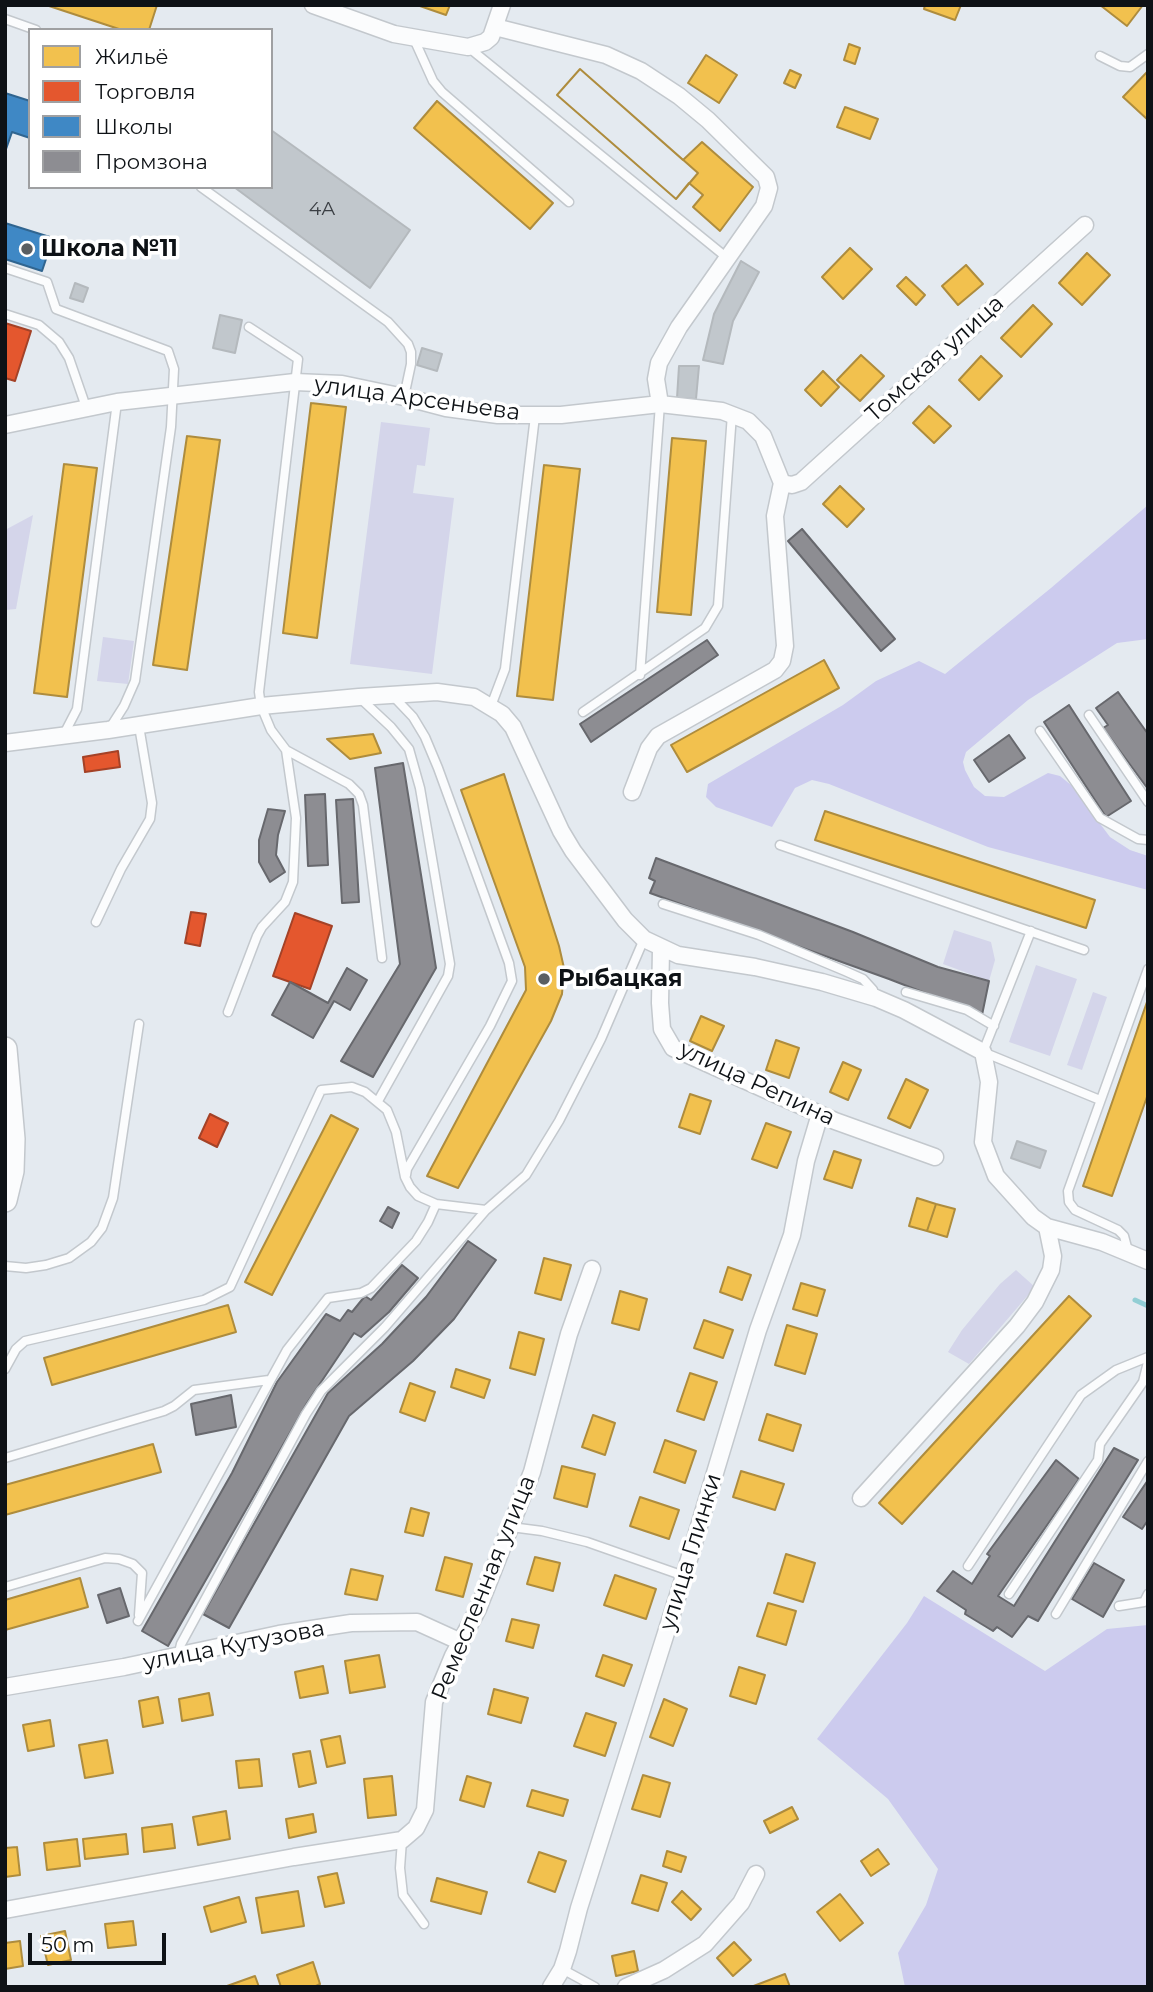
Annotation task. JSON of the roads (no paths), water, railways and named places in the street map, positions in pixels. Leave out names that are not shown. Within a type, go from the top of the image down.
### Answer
[{"type":"main road","points":[[5,1049],[12,1171],[5,1200]]},
{"type":"street","points":[[313,5],[414,39],[468,47],[485,43],[495,27],[502,5]]},
{"type":"street","points":[[495,27],[606,55],[640,71],[679,96],[766,177],[769,188],[764,206],[679,327],[659,363],[656,379],[660,404]]},
{"type":"street","name":"Томская улица","points":[[782,483],[792,485],[801,482],[1085,225]]},
{"type":"street","name":"улица Арсеньева","points":[[5,425],[117,402],[295,382],[342,384],[446,408],[498,415],[535,416],[660,404],[732,414],[748,421],[763,436],[782,483]]},
{"type":"street","points":[[632,792],[649,748],[659,736],[775,670],[782,661],[785,646],[775,516],[782,483]]},
{"type":"street","points":[[5,743],[63,737],[261,706],[437,692],[474,697],[502,714],[513,727],[573,851],[625,920],[644,939],[678,955],[755,967],[876,998],[983,1052],[989,1082],[983,1135],[986,1153],[996,1175],[1033,1217],[1047,1227],[1128,1251],[1148,1261]]},
{"type":"street","name":"улица Репина","points":[[662,949],[662,1029],[673,1048],[820,1114],[935,1157]]},
{"type":"street","name":"улица Глинки","points":[[551,1987],[562,1969],[758,1330],[792,1235],[806,1161],[820,1114]]},
{"type":"street","points":[[861,1498],[1017,1326],[1035,1302],[1051,1270],[1053,1256],[1047,1227]]},
{"type":"street","name":"Ремесленная улица","points":[[402,1840],[416,1828],[425,1810],[434,1702],[478,1609],[532,1472],[569,1334],[592,1269]]},
{"type":"street","name":"улица Кутузова","points":[[5,1687],[178,1657],[279,1634],[351,1623],[417,1622],[461,1642]]},
{"type":"street","points":[[5,1910],[402,1840]]},
{"type":"street","points":[[630,1986],[664,1970],[705,1944],[741,1903],[756,1874]]},
{"type":"lane","points":[[5,19],[30,28]]},
{"type":"lane","points":[[414,39],[433,81],[442,92],[569,202]]},
{"type":"lane","points":[[468,47],[726,257]]},
{"type":"lane","points":[[1100,56],[1120,66],[1130,67],[1148,54]]},
{"type":"lane","points":[[204,189],[388,321],[408,344],[411,352],[404,397]]},
{"type":"lane","points":[[5,268],[47,282],[57,309],[168,351],[174,369],[171,427],[135,681],[108,730]]},
{"type":"lane","points":[[5,314],[39,325],[60,342],[69,358],[86,407]]},
{"type":"lane","points":[[249,327],[298,359],[259,692],[261,706],[271,730],[286,750],[349,784],[359,794],[363,805],[382,958]]},
{"type":"lane","points":[[63,737],[77,709],[117,402]]},
{"type":"lane","points":[[640,675],[660,404]]},
{"type":"lane","points":[[583,712],[705,628],[718,606],[732,414]]},
{"type":"lane","points":[[491,706],[505,669],[535,416]]},
{"type":"lane","points":[[393,696],[413,717],[438,768],[509,964],[512,981],[490,1026],[407,1168],[405,1177]]},
{"type":"lane","points":[[359,697],[391,727],[409,749],[420,788],[450,964],[448,976],[378,1101]]},
{"type":"lane","points":[[1089,715],[1148,802]]},
{"type":"lane","points":[[96,922],[121,869],[150,819],[152,803],[139,726]]},
{"type":"lane","points":[[1041,731],[1100,818],[1138,839],[1148,840]]},
{"type":"lane","points":[[228,1012],[257,936],[285,902],[293,882],[296,818],[286,750]]},
{"type":"lane","points":[[780,845],[1084,950]]},
{"type":"lane","points":[[663,904],[759,935],[845,971],[863,979],[876,998]]},
{"type":"lane","points":[[1031,932],[983,1052],[1100,1100]]},
{"type":"lane","points":[[178,1657],[188,1632],[321,1391],[385,1327],[486,1210],[526,1175],[559,1121],[601,1040],[644,939]]},
{"type":"lane","points":[[1128,1251],[1124,1236],[1118,1230],[1075,1210],[1069,1202],[1068,1191],[1148,968]]},
{"type":"lane","points":[[906,992],[967,1010],[994,1026]]},
{"type":"lane","points":[[5,1266],[26,1268],[69,1258],[91,1242],[102,1228],[113,1198],[139,1024]]},
{"type":"lane","points":[[5,1369],[16,1349],[25,1341],[204,1300],[230,1287],[321,1090],[352,1087],[378,1101],[387,1110],[396,1132],[405,1177],[418,1196],[436,1204],[486,1210]]},
{"type":"lane","points":[[5,1587],[105,1558],[119,1559],[133,1564],[142,1573],[138,1621],[237,1444],[269,1380],[309,1320],[328,1298],[361,1293],[370,1288],[416,1241],[436,1204]]},
{"type":"lane","points":[[968,1566],[1082,1395],[1116,1370],[1148,1360]]},
{"type":"lane","points":[[1009,1594],[1098,1460],[1100,1444],[1143,1382],[1148,1360]]},
{"type":"lane","points":[[5,1458],[164,1412],[194,1390],[269,1380]]},
{"type":"lane","points":[[1056,1615],[1148,1461]]},
{"type":"lane","points":[[511,1527],[587,1542],[684,1576]]},
{"type":"lane","points":[[1119,1606],[1146,1599]]},
{"type":"lane","points":[[402,1840],[400,1868],[403,1895],[425,1924]]},
{"type":"lane","points":[[562,1969],[595,1987]]},
{"type":"waterway","points":[[1135,1300],[1148,1306]]},
{"type":"place","name":"Школа №11","points":[[27,249]]},
{"type":"place","name":"Рыбацкая","points":[[544,979]]}]
